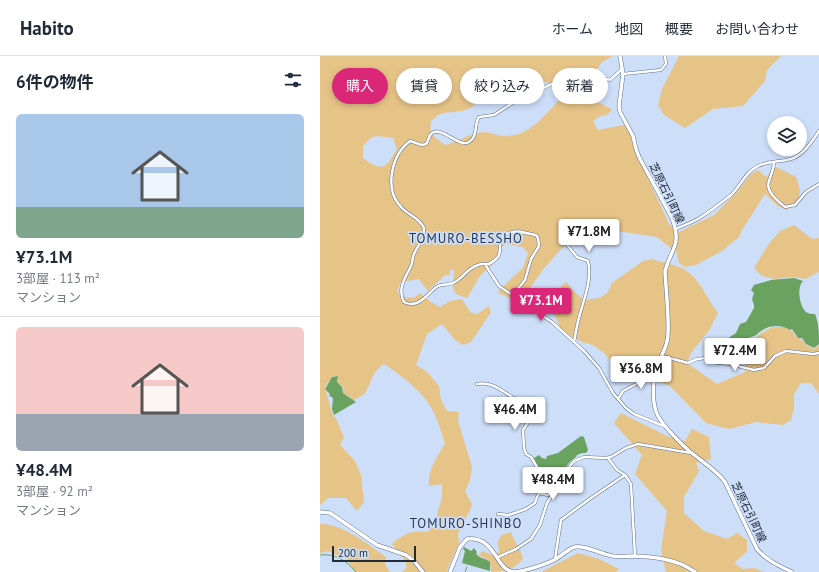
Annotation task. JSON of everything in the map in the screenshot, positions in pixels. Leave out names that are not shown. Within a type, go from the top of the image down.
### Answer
[{"type":"main road","name":"芝原石引町線","points":[[620,56],[623,74],[619,106],[620,112],[633,136],[639,157],[672,218],[676,229],[677,240],[675,248],[668,261],[665,271],[668,334],[667,343],[656,373],[653,393],[654,405],[658,417],[691,453],[720,476],[725,482],[757,549],[767,559],[792,572]]},
{"type":"main road","points":[[320,512],[336,517],[377,545],[406,555],[414,561],[423,572]]},
{"type":"main road","points":[[450,572],[460,547],[467,539],[475,538],[488,545],[507,570],[514,572],[537,567],[555,560],[574,548],[582,547],[615,557],[634,556],[672,561],[686,566],[695,572]]},
{"type":"main road","points":[[778,572],[782,567]]},
{"type":"street","points":[[623,74],[635,74],[653,70],[661,70],[666,64],[665,56]]},
{"type":"street","points":[[622,69],[610,80],[599,77],[594,78],[585,88],[579,88],[567,79],[562,79],[514,102],[494,114],[480,117],[476,124],[474,137],[470,142],[461,142],[441,133],[433,132],[426,144],[422,145],[410,141],[402,150],[394,167],[391,185],[395,200],[402,208],[421,222],[424,228],[422,242],[414,253],[412,263],[402,281],[402,296],[404,302],[407,304],[412,304],[428,296],[439,286],[453,283],[478,264],[486,266],[499,286],[552,322],[584,351],[599,368],[610,389],[634,414],[668,428]]},
{"type":"street","points":[[676,229],[700,218],[716,207],[732,194],[747,174],[758,166],[792,159],[797,156],[808,146],[819,131]]},
{"type":"street","points":[[774,162],[774,169],[768,186],[769,191],[785,206],[796,205],[806,192],[819,184]]},
{"type":"street","points":[[486,266],[497,258],[500,253],[499,242],[508,233],[515,231],[536,235],[538,238],[538,246],[531,259],[525,280],[513,295]]},
{"type":"street","points":[[568,246],[577,257],[588,261],[590,271],[587,291],[574,342]]},
{"type":"street","points":[[662,356],[688,363],[697,359],[706,358],[712,362],[730,364],[754,370],[764,368],[775,356],[786,351],[813,354],[819,353]]},
{"type":"street","points":[[618,399],[623,391],[656,373]]},
{"type":"street","points":[[477,384],[489,384],[532,406],[535,412],[523,430],[524,448],[526,454],[531,457],[540,472],[561,481]]},
{"type":"street","points":[[498,558],[531,539],[540,525],[547,503],[571,463],[578,458],[608,458],[632,445],[638,444],[691,453]]},
{"type":"street","points":[[608,458],[617,470],[625,475],[631,484],[634,556]]},
{"type":"street","points":[[555,560],[561,520],[625,475]]},
{"type":"street","points":[[498,514],[508,515],[526,509],[535,503],[539,493],[548,495],[558,486]]},
{"type":"shaded area","points":[[320,56],[613,56],[602,62],[598,68],[552,68],[552,86],[544,82],[544,68],[460,68],[460,104],[476,104],[465,110],[444,113],[437,116],[431,121],[430,126],[432,133],[446,145],[469,135],[486,132],[502,136],[511,136],[520,134],[534,125],[555,104],[601,104],[612,109],[607,115],[600,116],[593,121],[598,130],[624,125],[637,145],[646,174],[669,224],[679,232],[714,215],[736,193],[750,175],[758,170],[766,177],[776,167],[796,177],[800,190],[799,202],[786,210],[778,206],[765,194],[739,237],[722,251],[696,265],[685,267],[679,263],[677,253],[657,237],[597,228],[585,231],[562,248],[545,267],[527,292],[513,300],[497,292],[523,268],[528,253],[523,247],[505,244],[499,251],[493,264],[480,276],[467,298],[456,294],[453,289],[454,270],[450,270],[449,275],[445,275],[428,291],[419,279],[401,282],[397,291],[401,297],[414,298],[420,293],[440,307],[450,301],[462,299],[471,313],[477,314],[489,306],[491,312],[471,342],[463,345],[455,340],[442,324],[427,334],[416,365],[426,371],[439,386],[441,400],[447,411],[459,412],[458,421],[472,467],[470,480],[465,491],[472,504],[458,534],[459,543],[447,570],[448,572],[402,572],[407,567],[404,559],[392,544],[412,532],[427,532],[434,525],[442,497],[442,484],[429,486],[429,480],[431,469],[445,443],[435,415],[424,397],[405,379],[384,364],[376,371],[365,393],[354,400],[343,393],[343,387],[338,383],[338,376],[333,376],[325,386],[332,413],[344,437],[340,445],[355,461],[361,475],[364,502],[357,511],[346,498],[328,498],[320,505]],"holes":[[[377,136],[393,138],[397,149],[387,164],[380,167],[375,166],[363,158],[363,146],[371,138]]]},
{"type":"shaded area","points":[[679,56],[781,56],[767,70],[765,81],[743,106],[713,109],[685,128],[664,115],[658,105],[662,89]]},
{"type":"shaded area","points":[[794,225],[812,239],[819,238],[819,272],[805,279],[792,277],[775,279],[762,276],[754,268],[768,245],[780,231]]},
{"type":"shaded area","points":[[652,259],[676,266],[693,276],[718,313],[710,329],[691,353],[687,363],[717,384],[745,372],[744,348],[759,335],[772,327],[783,327],[794,332],[794,335],[802,340],[806,345],[814,349],[819,345],[819,394],[811,383],[801,383],[794,394],[794,408],[791,420],[783,425],[756,422],[729,429],[706,423],[670,386],[658,381],[644,382],[633,380],[620,372],[604,353],[593,345],[582,342],[560,328],[552,310],[551,302],[554,294],[566,282],[584,300],[600,298],[608,292],[612,283],[643,261]]},
{"type":"shaded area","points":[[794,278],[803,281],[799,293],[802,306],[809,314],[815,314],[818,325],[819,344],[814,348],[806,344],[802,338],[798,338],[792,329],[790,330],[783,327],[771,326],[755,336],[748,338],[738,351],[736,352],[728,349],[728,344],[724,341],[736,333],[740,324],[746,322],[754,308],[752,299],[754,293],[751,290],[754,285],[771,280]]},
{"type":"shaded area","points":[[338,376],[337,382],[342,387],[343,393],[356,402],[334,415],[332,409],[333,398],[330,396],[329,397],[330,394],[325,389],[332,377]]},
{"type":"shaded area","points":[[621,413],[672,438],[685,441],[692,429],[709,437],[711,459],[696,463],[699,471],[684,497],[684,513],[704,531],[727,539],[737,533],[747,540],[747,551],[734,563],[743,569],[754,568],[764,572],[666,572],[661,550],[667,511],[635,474],[642,455],[614,423]]},
{"type":"shaded area","points":[[581,436],[584,437],[588,450],[586,453],[577,455],[568,464],[561,479],[545,472],[536,463],[534,458],[539,455],[546,459],[547,456],[558,453]]},
{"type":"shaded area","points":[[320,524],[337,527],[372,547],[386,557],[385,564],[390,572],[355,572],[347,559],[327,551],[320,553]]},
{"type":"shaded area","points":[[511,532],[523,559],[509,569],[491,572],[489,560],[478,555],[483,551],[492,555],[499,552],[498,541],[502,535]]},
{"type":"shaded area","points":[[464,547],[471,551],[474,548],[478,556],[490,562],[490,571],[462,563],[465,551],[463,549]]},
{"type":"shaded area","points":[[578,553],[599,559],[619,569],[616,572],[541,572]]},
{"type":"waterway","points":[[320,555],[331,555],[336,557],[349,564],[356,572]]},
{"type":"waterway","points":[[465,572],[467,567]]},
{"type":"district","name":"TOMURO-BESSHO","points":[[466,238]]},
{"type":"district","name":"TOMURO-SHINBO","points":[[466,523]]}]
